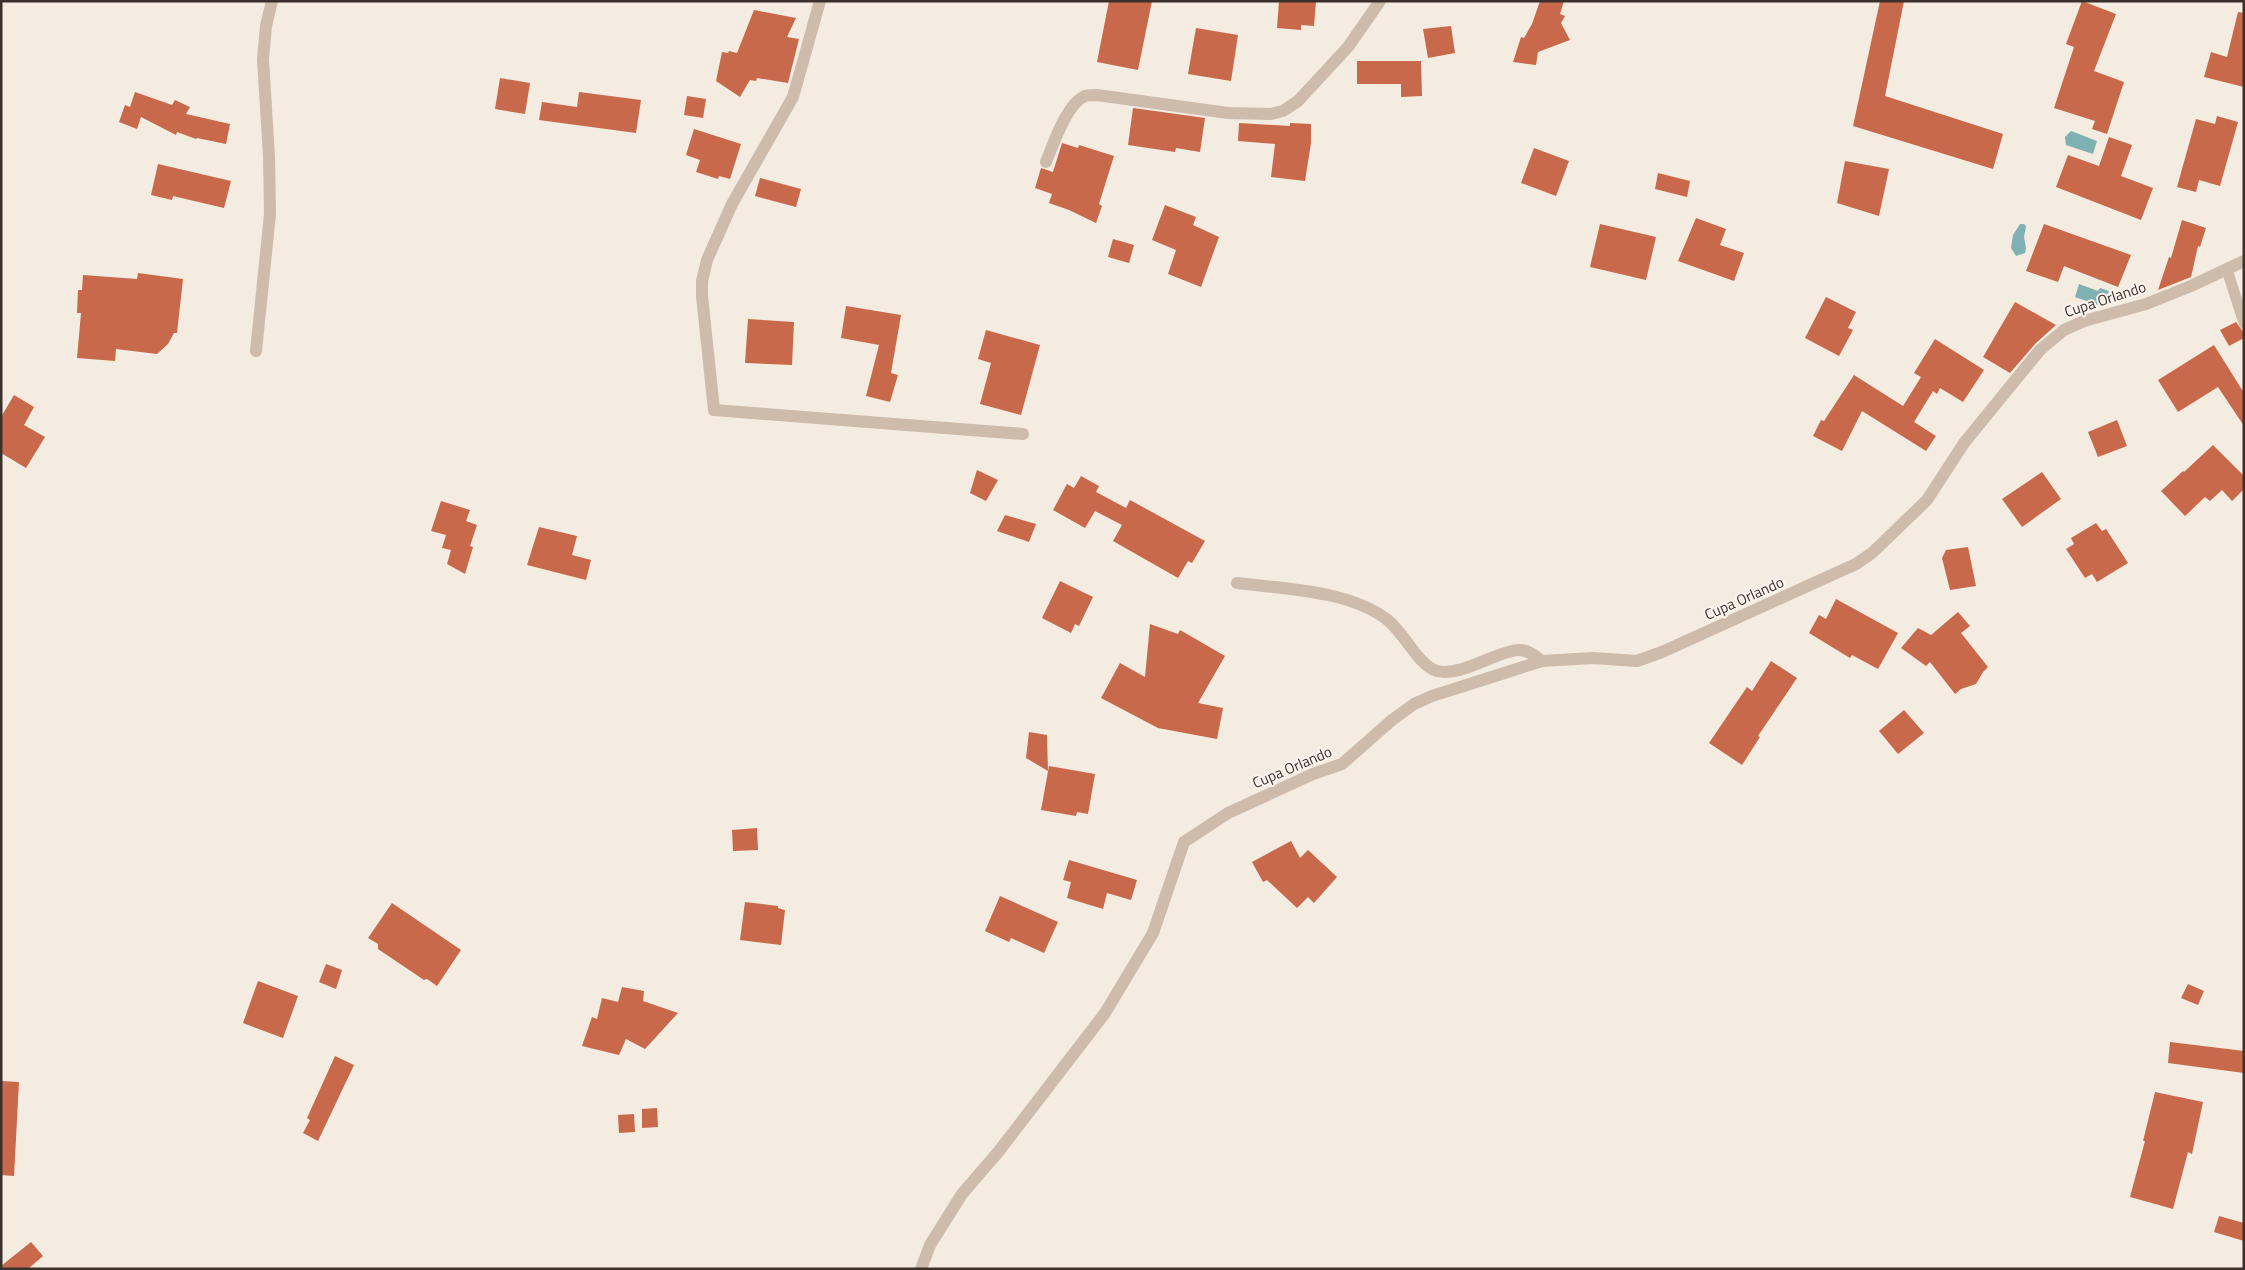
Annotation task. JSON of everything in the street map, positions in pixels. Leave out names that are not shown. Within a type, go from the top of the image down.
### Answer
[{"type":"street","points":[[256,351],[270,214],[269,156],[263,59],[266,26],[272,1]]},
{"type":"street","points":[[820,1],[792,97],[732,204],[705,267],[702,281],[702,296],[714,410],[1023,434]]},
{"type":"street","points":[[1046,162],[1055,138],[1074,103],[1086,96],[1097,95],[1228,113],[1271,114],[1283,111],[1298,101],[1348,47],[1380,1]]},
{"type":"street","name":"Cupa Orlando","points":[[921,1269],[930,1245],[962,1194],[999,1152],[1105,1013],[1153,933],[1184,842],[1228,812],[1313,774],[1342,764],[1392,720],[1414,704],[1432,696],[1542,661],[1593,658],[1636,661],[1662,652],[1856,564],[1872,553],[1927,500],[1964,443],[2040,350],[2064,330],[2084,321],[2146,304],[2244,261]]},
{"type":"street","points":[[1237,583],[1330,596],[1363,605],[1386,618],[1403,635],[1427,668],[1440,672],[1454,671],[1519,650],[1532,653],[1542,661]]},
{"type":"lane","points":[[2227,270],[2244,323]]},
{"type":"water","points":[[2071,131],[2097,141],[2093,154],[2066,145],[2065,137]]},
{"type":"water","points":[[2020,224],[2026,226],[2024,237],[2026,248],[2025,253],[2016,256],[2011,248],[2013,235]]},
{"type":"water","points":[[2079,284],[2098,291],[2100,288],[2109,291],[2106,299],[2101,298],[2098,305],[2075,297]]},
{"type":"building","points":[[1109,1],[1152,1],[1138,70],[1097,62]]},
{"type":"building","points":[[1279,1],[1316,1],[1314,26],[1301,25],[1301,30],[1277,28]]},
{"type":"building","points":[[1540,1],[1564,1],[1560,14],[1565,16],[1561,23],[1570,40],[1538,52],[1536,65],[1513,62],[1521,37],[1524,38],[1532,24]]},
{"type":"building","points":[[1880,1],[1904,1],[1885,96],[2003,134],[1993,169],[1853,126]]},
{"type":"building","points":[[2082,1],[2116,14],[2094,71],[2124,82],[2107,134],[2092,129],[2095,121],[2054,108],[2074,47],[2066,44]]},
{"type":"building","points":[[754,10],[796,18],[787,37],[799,39],[788,83],[757,78],[756,81],[750,80],[740,97],[716,81],[722,52],[737,53]]},
{"type":"building","points":[[2238,12],[2244,13],[2244,87],[2204,77],[2211,52],[2227,57]]},
{"type":"building","points":[[1451,26],[1455,53],[1428,58],[1423,29]]},
{"type":"building","points":[[1196,28],[1238,35],[1231,81],[1188,74]]},
{"type":"building","points":[[1357,61],[1421,61],[1422,96],[1401,97],[1401,84],[1357,84]]},
{"type":"building","points":[[500,78],[530,83],[525,114],[495,109]]},
{"type":"building","points":[[135,92],[172,105],[175,100],[190,107],[186,114],[230,124],[226,144],[196,139],[177,132],[176,135],[141,117],[137,129],[119,122],[125,105],[130,107]]},
{"type":"building","points":[[579,92],[641,100],[636,133],[539,120],[542,102],[577,107]]},
{"type":"building","points":[[687,96],[706,99],[703,118],[684,115]]},
{"type":"building","points":[[1133,108],[1205,118],[1200,152],[1176,148],[1175,152],[1128,145]]},
{"type":"building","points":[[2217,116],[2238,122],[2220,186],[2199,180],[2196,192],[2177,187],[2196,119],[2215,124]]},
{"type":"building","points":[[1239,123],[1290,126],[1290,123],[1311,124],[1311,143],[1305,181],[1271,177],[1275,144],[1238,141]]},
{"type":"building","points":[[694,129],[741,144],[730,179],[719,176],[718,179],[696,172],[700,160],[686,155]]},
{"type":"building","points":[[2109,137],[2132,145],[2121,176],[2153,188],[2141,220],[2056,187],[2068,155],[2099,166]]},
{"type":"building","points":[[1062,143],[1078,148],[1079,145],[1114,156],[1099,204],[1102,206],[1096,223],[1049,203],[1052,194],[1035,188],[1041,168],[1053,172]]},
{"type":"building","points":[[1534,148],[1569,161],[1556,196],[1521,183]]},
{"type":"building","points":[[1845,161],[1889,169],[1879,216],[1837,203]]},
{"type":"building","points":[[158,164],[231,181],[224,208],[173,196],[172,200],[151,195]]},
{"type":"building","points":[[1658,173],[1690,181],[1687,197],[1655,189]]},
{"type":"building","points":[[760,178],[801,189],[796,207],[755,196]]},
{"type":"building","points":[[1165,205],[1196,217],[1193,225],[1219,237],[1201,287],[1168,274],[1176,250],[1152,240]]},
{"type":"building","points":[[1696,218],[1726,229],[1720,245],[1744,253],[1734,281],[1678,261]]},
{"type":"building","points":[[2182,220],[2206,228],[2200,247],[2198,246],[2191,277],[2158,290],[2169,257],[2171,258]]},
{"type":"building","points":[[1600,224],[1656,237],[1646,280],[1590,267]]},
{"type":"building","points":[[2044,224],[2131,255],[2118,287],[2064,266],[2058,282],[2026,271]]},
{"type":"building","points":[[1113,239],[1134,245],[1129,263],[1108,257]]},
{"type":"building","points":[[138,273],[183,279],[177,333],[174,333],[168,344],[157,354],[116,349],[115,361],[77,358],[81,313],[77,313],[78,290],[82,290],[83,275],[137,279]]},
{"type":"building","points":[[1826,297],[1856,312],[1848,328],[1853,330],[1839,356],[1805,338]]},
{"type":"building","points":[[2015,302],[2056,325],[2036,343],[2010,373],[1983,357]]},
{"type":"building","points":[[846,306],[901,315],[891,373],[898,375],[890,402],[866,396],[879,345],[841,338]]},
{"type":"building","points":[[748,319],[794,322],[792,365],[745,363]]},
{"type":"building","points":[[2236,322],[2244,333],[2244,338],[2229,346],[2220,330]]},
{"type":"building","points":[[986,330],[1040,345],[1021,415],[980,404],[991,363],[978,359]]},
{"type":"building","points":[[1935,339],[1984,370],[1963,402],[1940,388],[1937,394],[1933,391],[1914,422],[1936,436],[1926,451],[1862,411],[1842,451],[1813,436],[1821,420],[1824,421],[1854,375],[1903,406],[1921,377],[1914,373]]},
{"type":"building","points":[[2214,345],[2244,393],[2244,426],[2218,387],[2178,412],[2158,380]]},
{"type":"building","points":[[14,395],[34,407],[24,425],[45,437],[26,468],[1,453],[1,417]]},
{"type":"building","points":[[2117,420],[2127,446],[2098,457],[2088,432]]},
{"type":"building","points":[[2213,445],[2244,476],[2244,489],[2232,501],[2222,490],[2210,501],[2205,497],[2185,516],[2161,491]]},
{"type":"building","points":[[977,470],[998,480],[986,501],[970,493]]},
{"type":"building","points":[[2042,472],[2061,499],[2022,527],[2002,499]]},
{"type":"building","points":[[1081,476],[1099,486],[1096,492],[1126,508],[1130,500],[1205,541],[1192,563],[1188,561],[1178,578],[1113,541],[1122,525],[1095,511],[1085,528],[1053,510],[1067,484],[1074,488]]},
{"type":"building","points":[[441,501],[470,510],[466,521],[477,525],[470,546],[473,547],[465,574],[447,564],[451,550],[442,548],[446,535],[431,531]]},
{"type":"building","points":[[1005,515],[1036,524],[1029,542],[997,531]]},
{"type":"building","points":[[2096,523],[2102,531],[2106,529],[2128,563],[2097,582],[2092,574],[2085,578],[2066,549],[2074,544],[2071,538]]},
{"type":"building","points":[[539,527],[577,536],[572,555],[591,560],[586,580],[527,565]]},
{"type":"building","points":[[1968,547],[1976,586],[1950,590],[1942,558],[1946,550]]},
{"type":"building","points":[[1060,581],[1093,597],[1079,626],[1075,624],[1071,633],[1042,618]]},
{"type":"building","points":[[1836,599],[1898,633],[1878,669],[1852,655],[1850,658],[1809,633],[1819,615],[1826,619]]},
{"type":"building","points":[[1958,612],[1970,626],[1961,633],[1988,667],[1976,684],[1961,689],[1955,694],[1930,662],[1926,666],[1901,648],[1918,628],[1931,635]]},
{"type":"building","points":[[1150,624],[1178,634],[1180,630],[1225,656],[1198,703],[1223,708],[1217,739],[1158,728],[1101,698],[1120,663],[1145,677]]},
{"type":"building","points":[[1771,661],[1797,678],[1758,736],[1760,737],[1742,765],[1709,743],[1747,687],[1752,691]]},
{"type":"building","points":[[1904,710],[1924,733],[1898,754],[1879,731]]},
{"type":"building","points":[[1029,732],[1047,735],[1048,771],[1026,758]]},
{"type":"building","points":[[1049,766],[1095,774],[1088,814],[1077,812],[1076,816],[1041,810]]},
{"type":"building","points":[[757,828],[758,850],[733,851],[732,830]]},
{"type":"building","points":[[1291,841],[1300,858],[1308,850],[1337,877],[1314,903],[1308,897],[1297,908],[1267,880],[1263,882],[1252,862]]},
{"type":"building","points":[[1069,860],[1137,880],[1131,900],[1107,893],[1103,909],[1067,898],[1071,882],[1063,880]]},
{"type":"building","points":[[1000,896],[1058,922],[1044,953],[1011,938],[1009,942],[985,931]]},
{"type":"building","points":[[745,902],[778,906],[778,908],[785,910],[781,945],[740,940]]},
{"type":"building","points":[[392,903],[461,950],[437,986],[427,979],[424,980],[378,949],[378,944],[368,938]]},
{"type":"building","points":[[326,964],[342,970],[336,989],[319,982]]},
{"type":"building","points":[[258,981],[298,996],[283,1038],[243,1023]]},
{"type":"building","points":[[2188,984],[2204,991],[2198,1005],[2181,998]]},
{"type":"building","points":[[622,987],[644,991],[643,1001],[678,1013],[645,1049],[626,1039],[619,1055],[582,1046],[592,1017],[597,1019],[602,998],[618,1002]]},
{"type":"building","points":[[2170,1042],[2244,1051],[2244,1073],[2168,1063]]},
{"type":"building","points":[[335,1056],[354,1065],[318,1141],[303,1133],[310,1120],[307,1118]]},
{"type":"building","points":[[1,1081],[19,1082],[14,1176],[1,1175]]},
{"type":"building","points":[[2155,1092],[2203,1102],[2192,1154],[2188,1152],[2173,1209],[2130,1197],[2145,1141],[2143,1141]]},
{"type":"building","points":[[657,1108],[658,1127],[642,1128],[642,1109]]},
{"type":"building","points":[[634,1114],[635,1132],[619,1133],[618,1115]]},
{"type":"building","points":[[2219,1216],[2244,1223],[2244,1241],[2214,1232]]},
{"type":"building","points":[[31,1242],[43,1256],[28,1269],[1,1269],[1,1266]]}]
